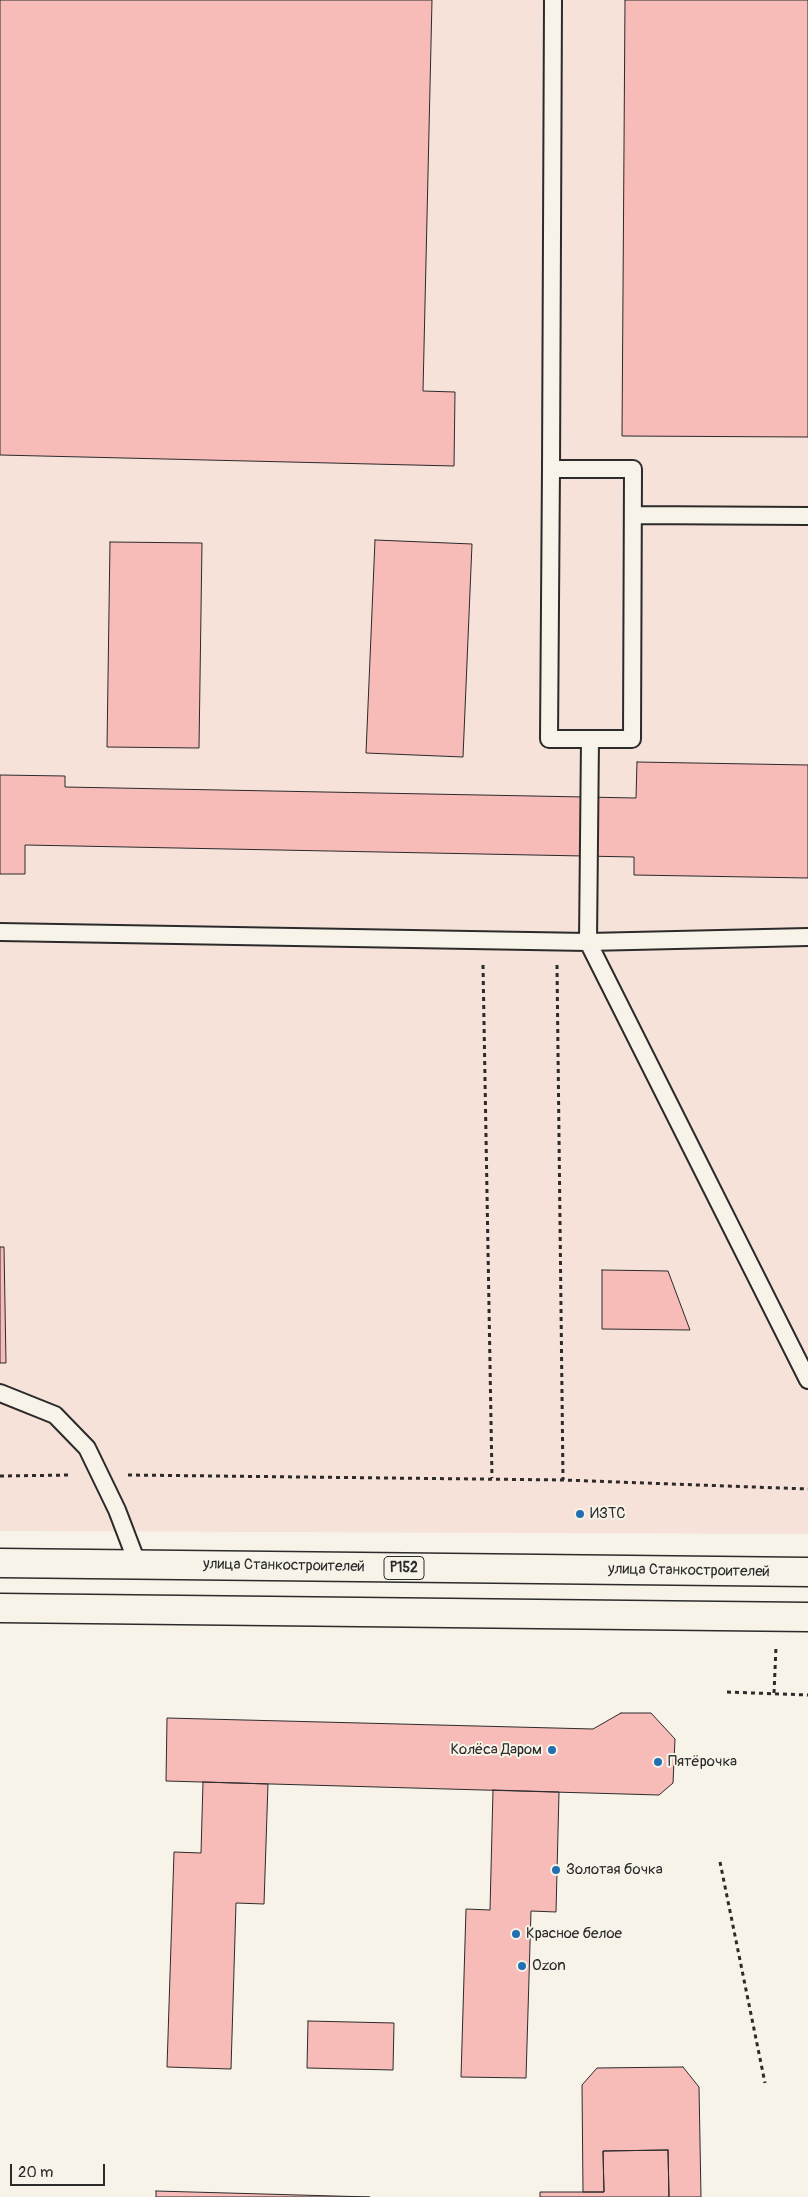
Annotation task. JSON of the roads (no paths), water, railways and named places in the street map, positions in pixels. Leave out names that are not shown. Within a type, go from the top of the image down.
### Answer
[{"type":"main road","name":"улица Станкостроителей","points":[[0,1563],[808,1572]]},
{"type":"main road","points":[[0,1608],[808,1616]]},
{"type":"lane","points":[[551,469],[633,469],[632,739],[549,739],[553,0]]},
{"type":"lane","points":[[633,515],[808,516]]},
{"type":"lane","points":[[590,739],[588,942],[808,1380]]},
{"type":"lane","points":[[0,932],[588,942],[808,937]]},
{"type":"lane","points":[[0,1393],[55,1414],[87,1448],[117,1510],[138,1565]]},
{"type":"place","name":"ИЗТС","points":[[580,1514]]},
{"type":"place","name":"Колёса Даром","points":[[552,1750]]},
{"type":"place","name":"Пятёрочка","points":[[658,1762]]},
{"type":"place","name":"Золотая бочка","points":[[556,1870]]},
{"type":"place","name":"Красное белое","points":[[516,1934]]},
{"type":"place","name":"Ozon","points":[[522,1966]]}]
